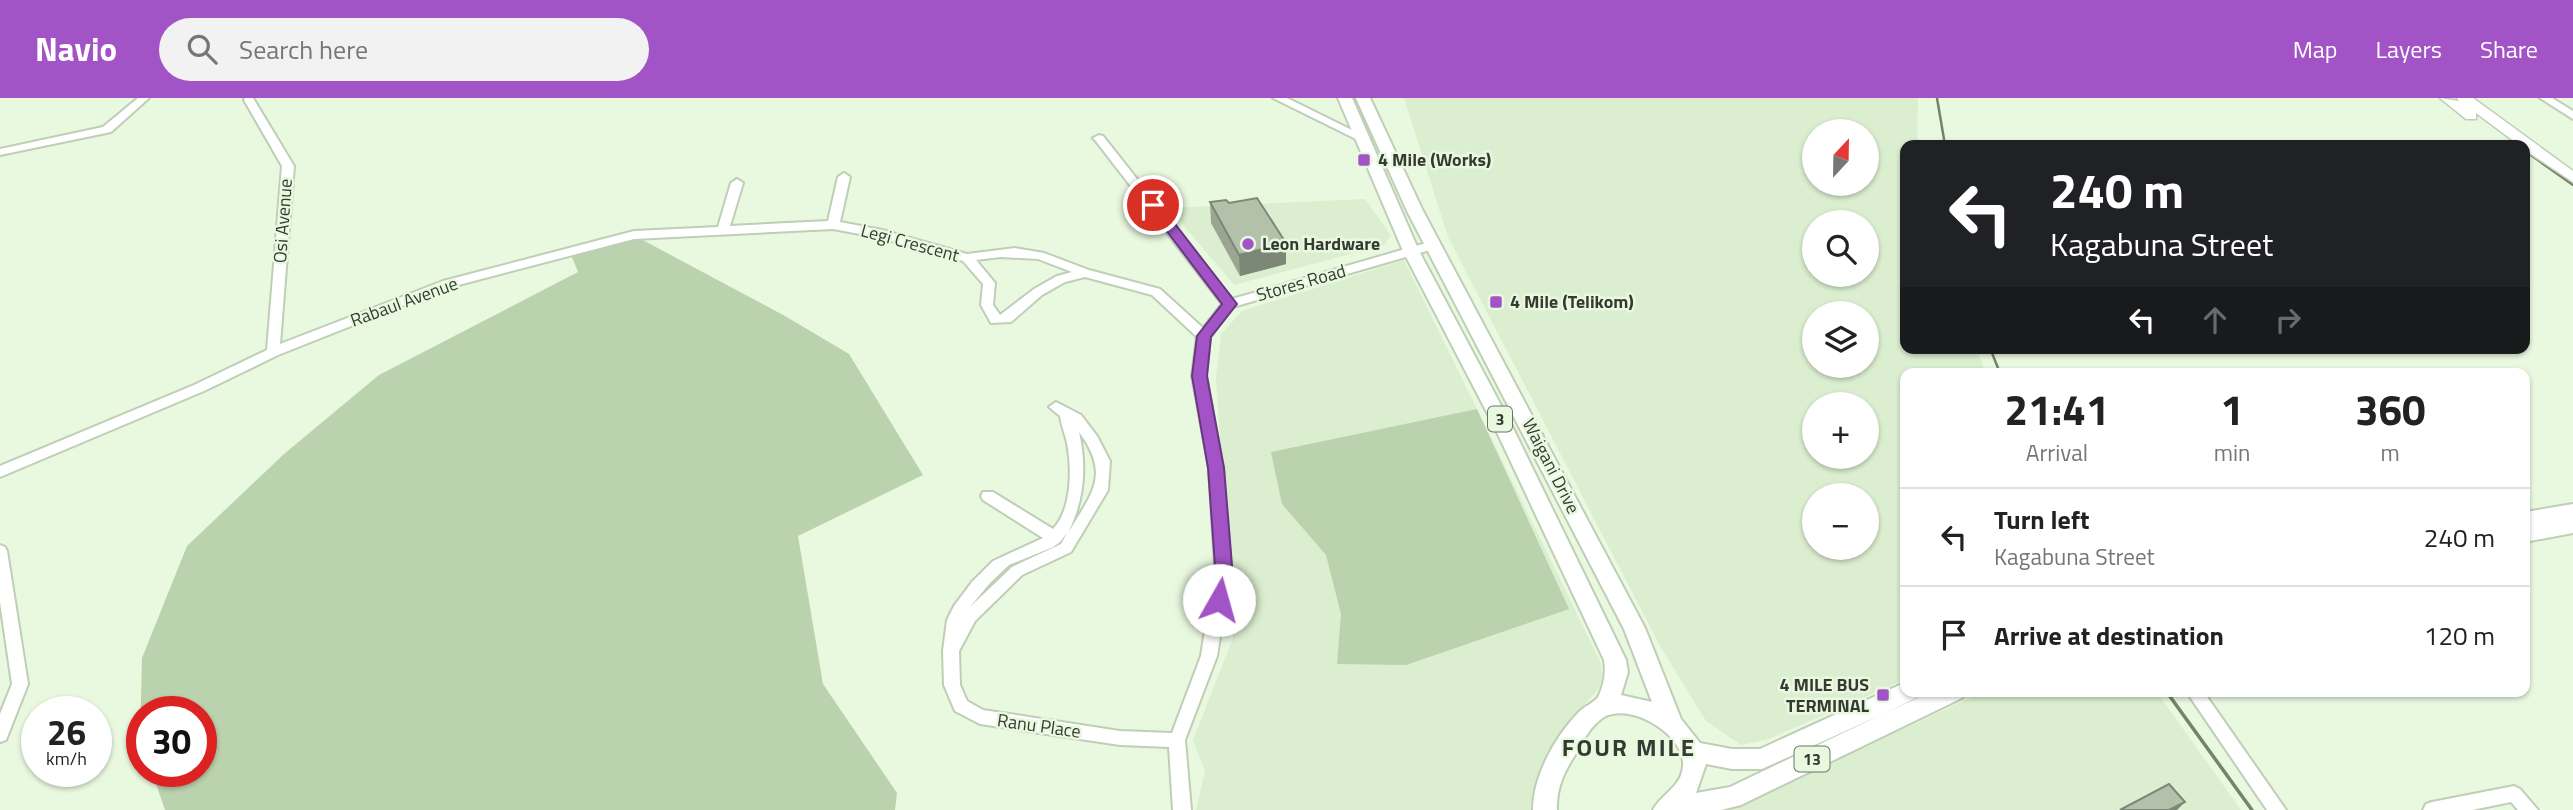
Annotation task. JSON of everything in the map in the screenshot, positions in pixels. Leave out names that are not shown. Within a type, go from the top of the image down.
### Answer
[{"type":"highway","name":"Waigani Drive","points":[[1345,98],[1412,251],[1503,426],[1615,660],[1617,672],[1607,705]]},
{"type":"highway","name":"Waigani Drive","points":[[1360,98],[1433,245],[1634,628],[1674,726],[1691,751]]},
{"type":"highway","points":[[1353,116],[1364,112],[1360,98]]},
{"type":"highway","points":[[2530,519],[2573,512]]},
{"type":"highway","points":[[2530,533],[2573,525]]},
{"type":"highway","name":"13","points":[[1665,810],[1688,788],[1695,764],[1691,751],[1732,759],[1762,759],[1900,696]]},
{"type":"highway","name":"13","points":[[1665,810],[1733,797],[1941,697]]},
{"type":"highway","points":[[1543,807],[1556,765],[1578,727],[1595,711],[1607,705],[1637,706],[1674,726]]},
{"type":"main road","points":[[2447,98],[2503,140]]},
{"type":"main road","points":[[2463,98],[2521,140]]},
{"type":"main road","points":[[2530,147],[2573,178]]},
{"type":"main road","points":[[2530,161],[2573,193]]},
{"type":"street","points":[[0,152],[107,130],[144,98]]},
{"type":"street","points":[[1278,98],[1362,138]]},
{"type":"street","points":[[2545,98],[2573,116]]},
{"type":"street","name":"Osi Avenue","points":[[249,100],[288,166],[274,352]]},
{"type":"street","points":[[1098,138],[1229,304],[1204,336],[1199,376],[1216,468],[1223,566],[1209,656],[1177,740],[1182,810]]},
{"type":"street","points":[[833,225],[844,177]]},
{"type":"street","points":[[723,230],[737,183]]},
{"type":"street","name":"Rabaul Avenue","points":[[0,472],[199,388],[274,352],[443,285],[634,235],[833,225]]},
{"type":"street","name":"Legi Crescent","points":[[833,225],[882,234],[967,258],[989,283],[987,305],[996,320],[1006,319],[1061,279],[1085,273]]},
{"type":"street","name":"Stores Road","points":[[1229,304],[1433,245]]},
{"type":"street","points":[[967,258],[1005,251],[1032,251],[1085,273],[1156,292],[1204,336]]},
{"type":"street","points":[[951,651],[970,617],[1017,571],[1066,548],[1101,490],[1103,461],[1076,419],[1059,409],[1075,434],[1077,472],[1071,509],[1055,538],[988,496]]},
{"type":"street","name":"Ranu Place","points":[[1055,538],[1003,562],[982,582],[956,617],[951,651],[952,685],[961,706],[980,717],[1121,738],[1177,740]]},
{"type":"street","points":[[0,551],[6,637],[20,684],[0,735]]},
{"type":"street","points":[[2198,697],[2277,810]]},
{"type":"street","points":[[2432,810],[2514,794],[2529,810]]},
{"type":"shaded area","points":[[1404,98],[1918,98],[1917,140],[1900,140],[1900,354],[1978,354],[1984,368],[1900,368],[1900,682],[1769,739],[1741,745],[1706,721],[1660,646],[1448,237]]},
{"type":"shaded area","points":[[1365,199],[1391,235],[1384,245],[1234,285],[1169,208]]},
{"type":"shaded area","points":[[637,237],[785,316],[849,354],[923,475],[798,536],[823,684],[897,793],[895,810],[165,810],[157,787],[217,787],[217,696],[141,696],[142,658],[187,546],[284,454],[379,375],[578,272],[572,257]]},
{"type":"shaded area","points":[[1404,260],[1600,661],[1604,683],[1566,725],[1532,810],[1196,810],[1205,771],[1193,740],[1233,638],[1216,377],[1221,334],[1242,311]]},
{"type":"shaded area","points":[[1477,409],[1569,609],[1406,665],[1337,664],[1341,614],[1326,555],[1282,504],[1271,452]]},
{"type":"shaded area","points":[[1972,697],[2160,697],[2241,810],[1704,810],[1716,804],[1759,796]]},
{"type":"building","points":[[1257,198],[1286,243],[1239,255],[1210,202],[1226,200],[1229,203]]},
{"type":"building","points":[[2169,784],[2185,802],[2169,810],[2120,810]]},
{"type":"waterway","points":[[1937,98],[1944,140]]},
{"type":"waterway","points":[[2530,155],[2573,185]]},
{"type":"waterway","points":[[1992,354],[1998,368]]},
{"type":"waterway","points":[[2170,697],[2252,810]]},
{"type":"place","name":"4 Mile (Works)","points":[[1364,160]]},
{"type":"place","name":"Leon Hardware","points":[[1248,244]]},
{"type":"place","name":"4 Mile (Telikom)","points":[[1496,302]]},
{"type":"place","name":"4 MILE BUS TERMINAL","points":[[1883,695]]},
{"type":"district","name":"FOUR MILE","points":[[1629,748]]},
{"type":"route","points":[[1153,205],[1229,304],[1204,336],[1199,376],[1216,468],[1223,566],[1219,600]]}]
